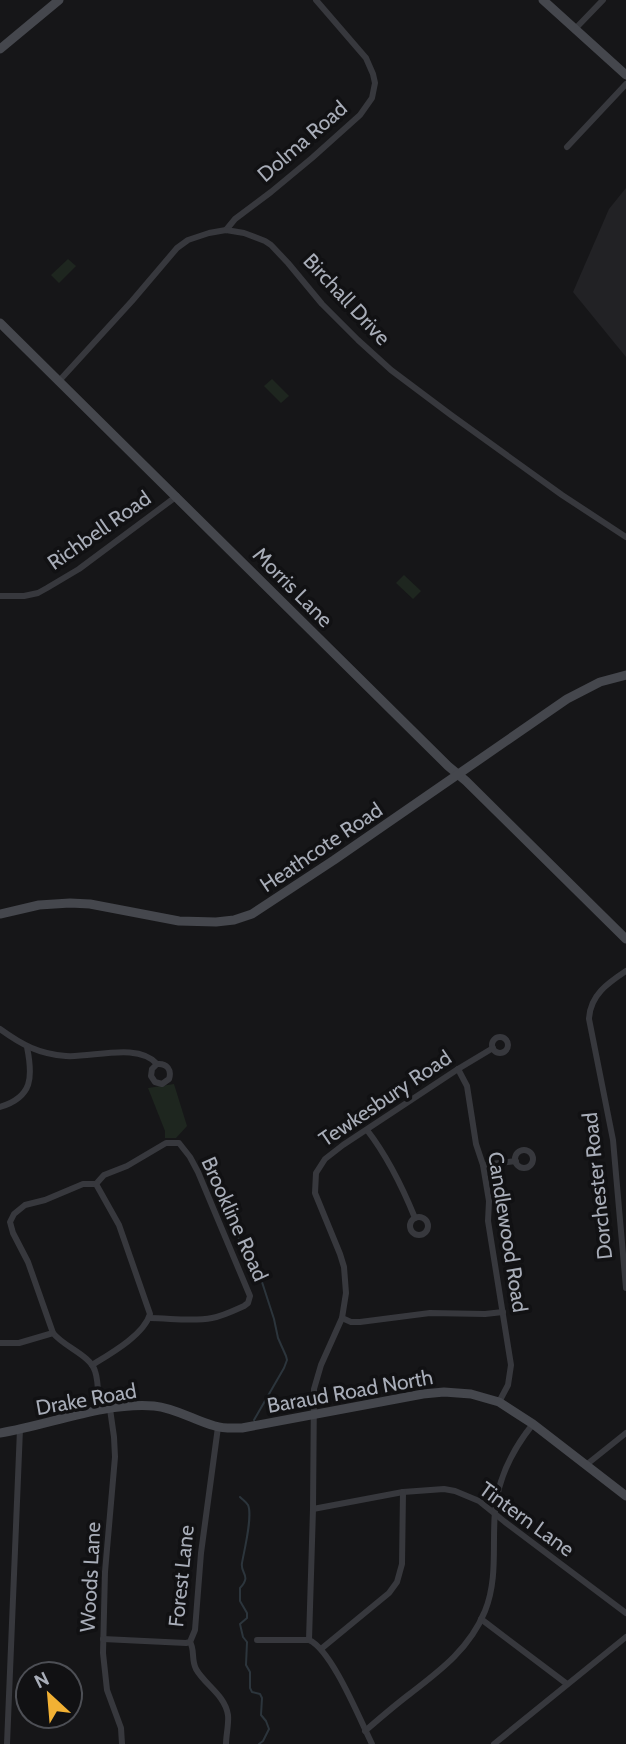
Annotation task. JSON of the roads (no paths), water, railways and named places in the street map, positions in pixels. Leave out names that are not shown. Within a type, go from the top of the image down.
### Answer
[{"type":"street","points":[[0,49],[59,0]]},
{"type":"street","name":"Dolma Road","points":[[226,230],[235,219],[312,158],[360,115],[372,98],[375,83],[371,66],[316,0]]},
{"type":"street","points":[[543,0],[626,75]]},
{"type":"street","points":[[575,29],[603,0]]},
{"type":"street","points":[[567,147],[626,84]]},
{"type":"street","points":[[59,381],[132,302],[177,248],[197,237],[226,230]]},
{"type":"street","name":"Birchall Drive","points":[[226,230],[265,241],[280,254],[341,324],[391,370],[512,459],[626,537]]},
{"type":"street","name":"Morris Lane","points":[[0,323],[626,939]]},
{"type":"street","name":"Richbell Road","points":[[0,596],[32,595],[47,589],[90,562],[177,496]]},
{"type":"street","name":"Heathcote Road","points":[[0,914],[39,905],[70,903],[90,904],[178,921],[216,922],[252,914],[567,699],[600,682],[626,675]]},
{"type":"street","name":"Dorchester Road","points":[[626,971],[598,994],[591,1006],[589,1019],[613,1140],[626,1288]]},
{"type":"street","points":[[0,1029],[27,1047],[66,1056],[141,1054],[158,1064]]},
{"type":"street","points":[[0,1107],[25,1093],[30,1080],[27,1047]]},
{"type":"street","name":"Tewkesbury Road","points":[[309,1640],[314,1389],[317,1373],[342,1318],[346,1293],[344,1267],[315,1192],[314,1179],[319,1166],[343,1144],[493,1048]]},
{"type":"street","name":"Candlewood Road","points":[[458,1069],[467,1086],[476,1144],[483,1166],[489,1201],[488,1221],[510,1365],[508,1385],[499,1402]]},
{"type":"street","points":[[367,1130],[389,1161],[415,1218]]},
{"type":"street","name":"Brookline Road","points":[[96,1184],[104,1175],[127,1166],[166,1143],[178,1143],[198,1172],[250,1296],[244,1306],[212,1318],[149,1318]]},
{"type":"street","points":[[483,1166],[516,1161]]},
{"type":"street","points":[[92,1365],[117,1350],[149,1318],[149,1308],[119,1225],[96,1184],[83,1185],[25,1205],[16,1211],[10,1222],[28,1262],[53,1333],[58,1340],[92,1365],[96,1374],[99,1410]]},
{"type":"street","points":[[342,1318],[360,1322],[430,1313],[503,1312]]},
{"type":"street","points":[[0,1343],[19,1343],[53,1333]]},
{"type":"street","name":"Baraud Road North","points":[[259,1425],[432,1393],[461,1392],[499,1402],[533,1424],[626,1496]]},
{"type":"street","name":"Drake Road","points":[[0,1433],[99,1410],[137,1406],[176,1411],[218,1427],[242,1428],[259,1425]]},
{"type":"street","name":"Woods Lane","points":[[110,1409],[115,1457],[105,1572],[103,1639],[106,1681],[121,1728],[122,1744]]},
{"type":"street","points":[[365,1731],[450,1663],[473,1634],[488,1602],[494,1565],[494,1513],[497,1494],[509,1459],[533,1424]]},
{"type":"street","name":"Forest Lane","points":[[103,1639],[190,1642],[195,1630],[203,1540],[218,1427]]},
{"type":"street","points":[[7,1744],[6,1660],[20,1429]]},
{"type":"street","points":[[586,1465],[626,1433]]},
{"type":"street","name":"Tintern Lane","points":[[313,1508],[403,1492],[434,1489],[455,1491],[479,1501],[626,1613]]},
{"type":"street","points":[[321,1649],[389,1593],[397,1582],[402,1564],[403,1492]]},
{"type":"street","points":[[481,1619],[568,1684]]},
{"type":"street","points":[[494,1744],[626,1637]]},
{"type":"street","points":[[257,1640],[309,1640],[321,1649],[372,1744]]},
{"type":"street","points":[[190,1642],[193,1646],[192,1662],[225,1705],[228,1718],[226,1744]]},
{"type":"waterway","points":[[227,1214],[227,1219],[262,1282],[287,1360],[254,1420]]},
{"type":"waterway","points":[[240,1497],[249,1510],[248,1534],[242,1563],[245,1580],[240,1588],[240,1601],[247,1618],[240,1624],[247,1642],[246,1665],[250,1672],[250,1688],[262,1698],[261,1715],[269,1729],[259,1744]]}]
